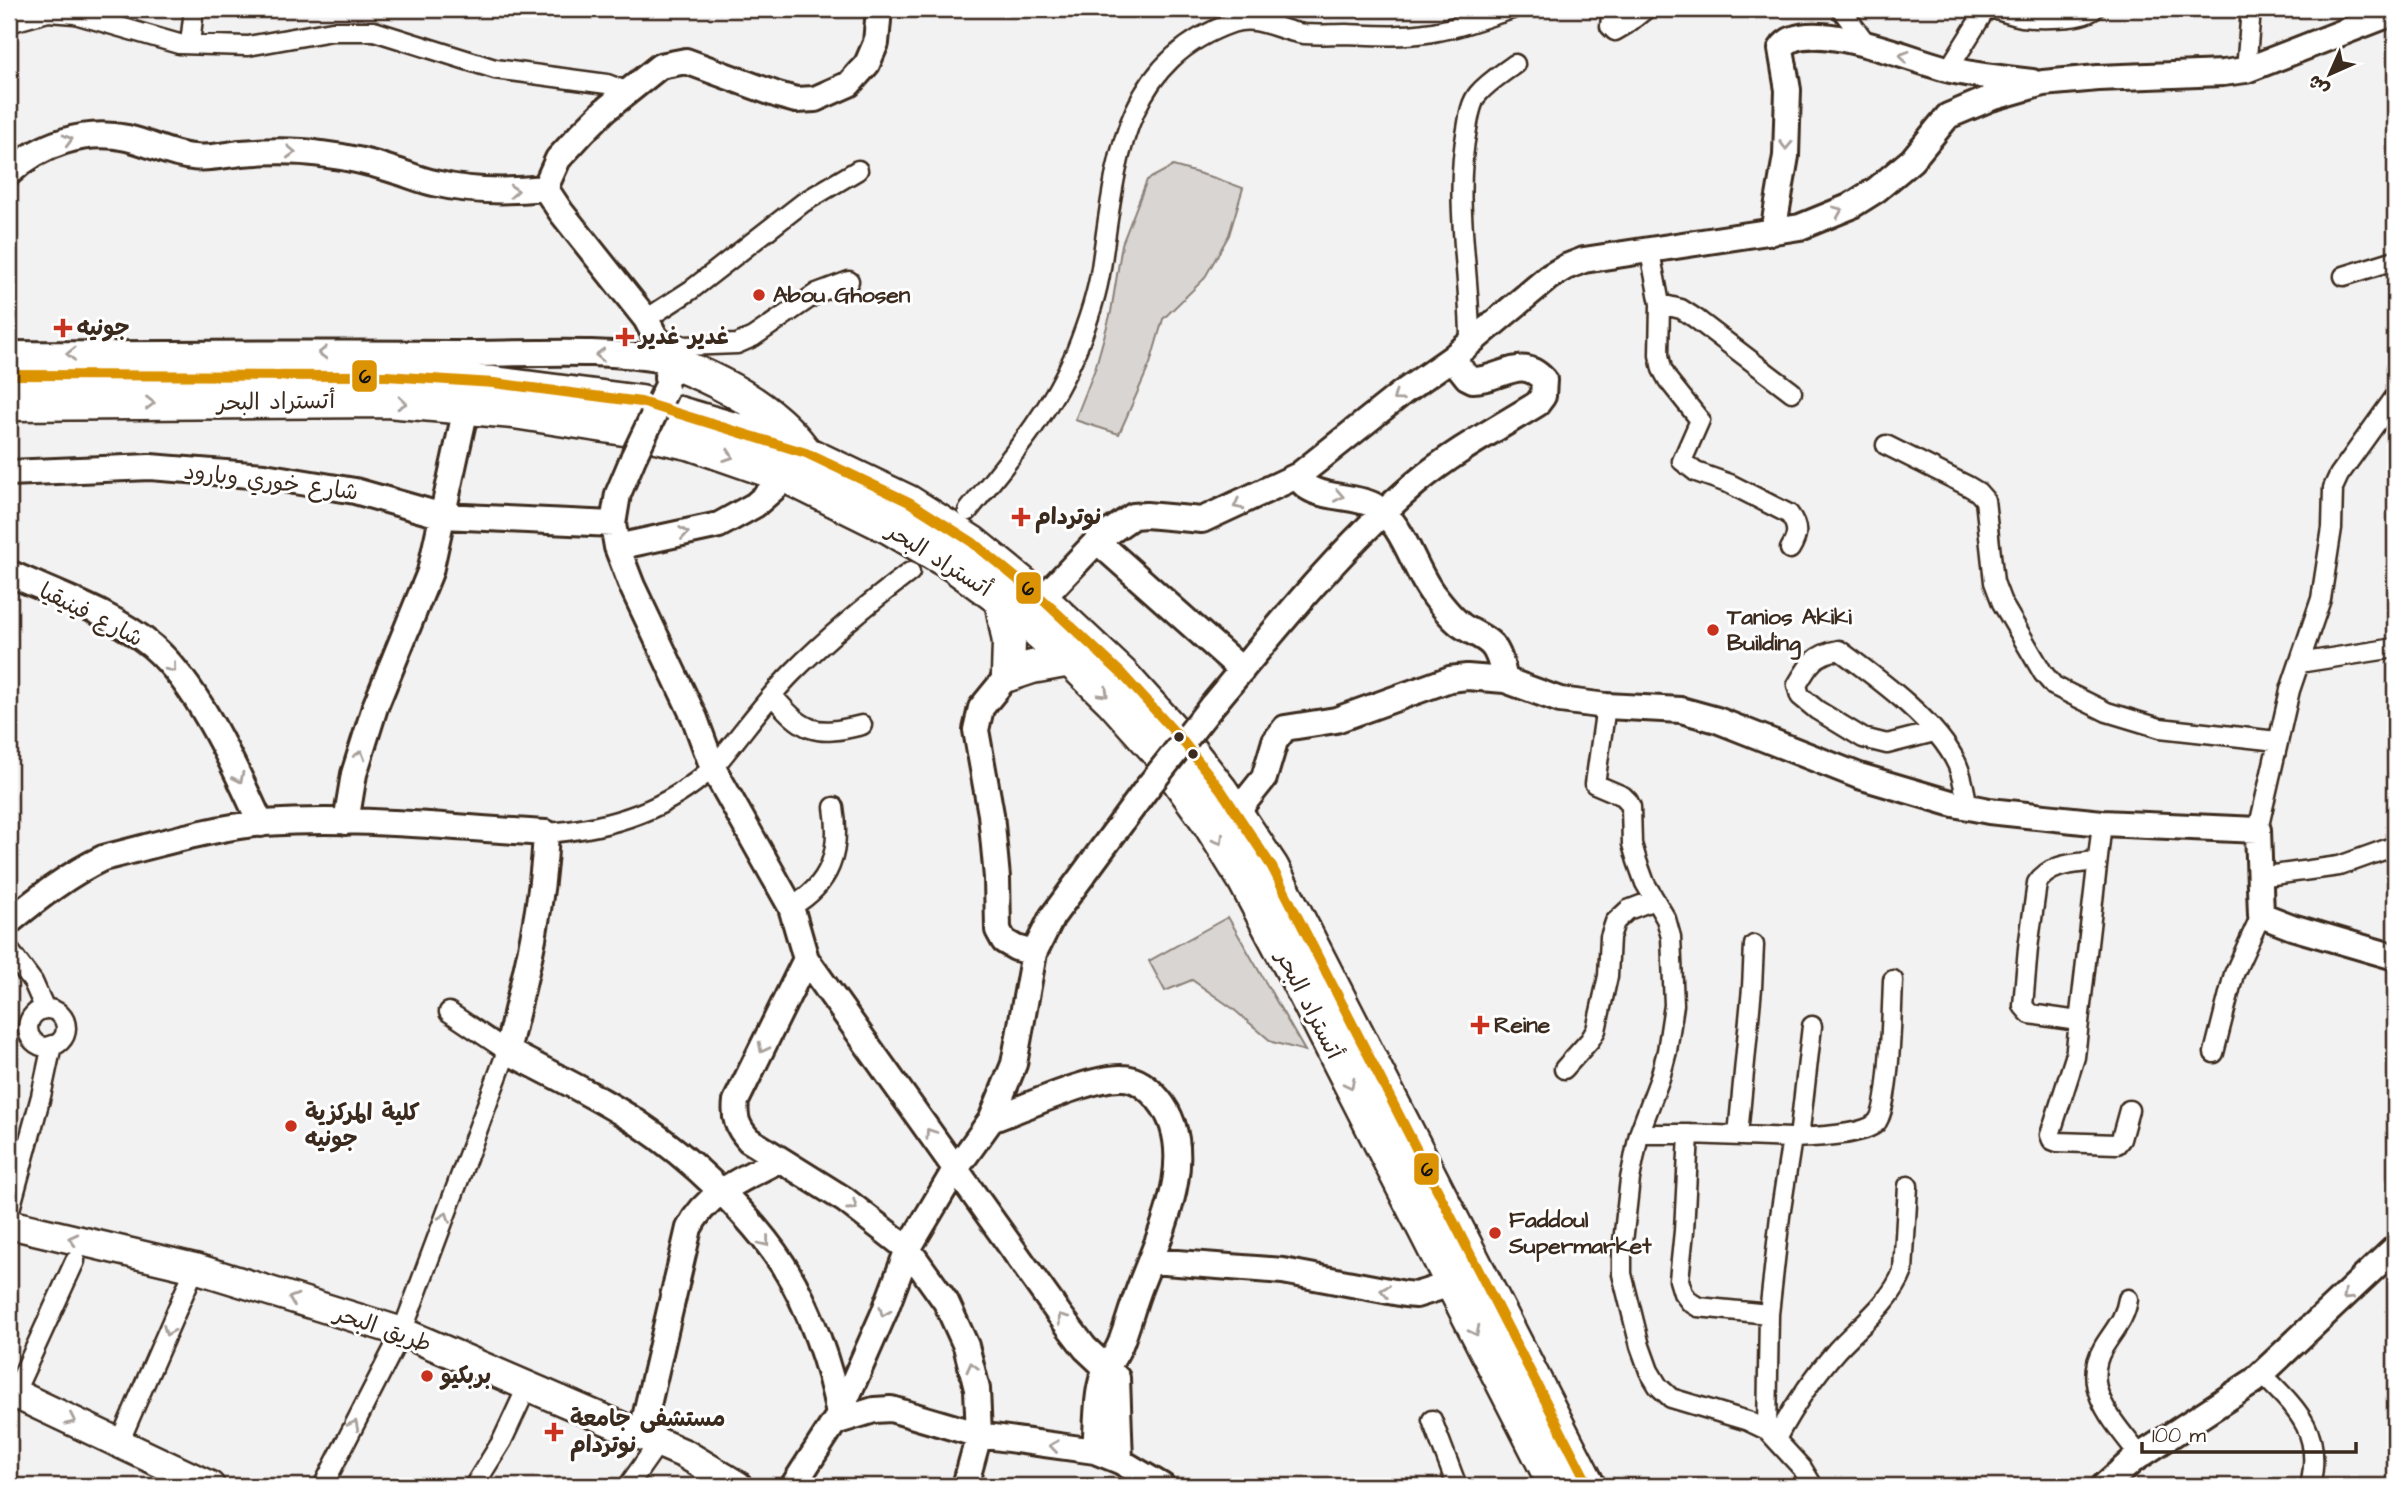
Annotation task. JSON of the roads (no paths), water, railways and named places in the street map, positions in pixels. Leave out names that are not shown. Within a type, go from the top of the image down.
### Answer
[{"type":"highway","points":[[659,352],[735,392],[787,429],[796,465]]},
{"type":"highway","points":[[120,354],[256,376]]},
{"type":"highway","name":"أتستراد البحر","points":[[9,375],[443,378],[605,396],[677,411],[796,465],[909,502],[972,541],[1042,599],[1148,701],[1237,813],[1272,866],[1589,1486]]},
{"type":"highway","name":"أتستراد البحر","points":[[9,404],[387,401],[514,412],[664,436],[725,454],[796,465],[890,528],[953,565],[1001,600],[1112,701],[1156,750],[1209,822],[1244,880],[1296,978],[1555,1486]]},
{"type":"highway","points":[[1001,600],[1009,642],[1007,675],[1070,660]]},
{"type":"main road","name":"طريق البحر","points":[[9,1224],[195,1268],[402,1332],[685,1454],[738,1486]]},
{"type":"main road","points":[[11,1392],[210,1486]]},
{"type":"street","points":[[190,44],[194,9]]},
{"type":"street","points":[[545,188],[558,159],[606,110],[660,66],[686,61],[778,95],[796,100],[815,99],[849,84],[867,64],[876,43],[879,9]]},
{"type":"street","points":[[968,511],[1046,411],[1075,354],[1100,271],[1114,174],[1131,119],[1145,88],[1164,66],[1216,29],[1236,21],[1260,21],[1276,28],[1305,34],[1395,35],[1425,33],[1463,25],[1512,9]]},
{"type":"street","points":[[1612,9],[1610,26],[1615,31],[1646,9]]},
{"type":"street","points":[[1842,9],[1866,43]]},
{"type":"street","points":[[1948,70],[1986,9]]},
{"type":"street","points":[[1994,9],[2034,18],[2081,16],[2090,14],[2094,9]]},
{"type":"street","points":[[2246,70],[2250,9]]},
{"type":"street","points":[[9,23],[48,12],[75,14],[179,44],[248,46],[332,31],[374,31],[495,69],[590,82],[628,92]]},
{"type":"street","points":[[1773,232],[1786,156],[1788,90],[1781,49],[1789,40],[1809,36],[1866,43],[1948,70],[2043,83],[2246,70],[2395,12]]},
{"type":"street","points":[[793,1486],[837,1418],[884,1312],[908,1249],[955,1170],[991,1120],[1014,1063],[1034,953],[1052,917],[1147,788],[1211,707],[1317,582],[1416,483],[1454,454],[1536,404],[1543,396],[1545,380],[1531,369],[1522,367],[1474,380],[1467,377],[1461,350],[1470,303],[1460,215],[1462,154],[1476,96],[1516,64]]},
{"type":"street","points":[[1042,599],[1097,541],[1133,516],[1194,521],[1212,517],[1299,475],[1461,350],[1549,277],[1566,267],[1584,260],[1800,227],[1849,207],[1877,190],[1912,160],[1942,121],[1956,111],[2043,83]]},
{"type":"street","points":[[9,173],[36,152],[57,143],[80,137],[103,136],[126,138],[169,154],[195,158],[265,152],[318,153],[370,163],[431,183],[469,190],[507,192],[545,188]]},
{"type":"street","points":[[858,170],[804,202],[691,290],[659,352],[634,456],[618,494],[615,535],[632,586],[695,719],[713,768],[791,907],[806,959],[1073,1334],[1108,1368],[1118,1383],[1120,1461]]},
{"type":"street","points":[[545,188],[659,352]]},
{"type":"street","points":[[1650,252],[1660,304],[1662,369],[1700,420],[1682,461],[1696,472],[1730,484],[1789,514],[1796,523],[1797,531],[1790,549]]},
{"type":"street","points":[[2344,276],[2395,260]]},
{"type":"street","points":[[9,354],[368,352],[644,356],[685,346],[737,344],[753,337],[817,293],[849,281]]},
{"type":"street","points":[[1660,304],[1681,309],[1695,318],[1792,392]]},
{"type":"street","points":[[2214,1053],[2234,974],[2261,915],[2258,830],[2277,741],[2321,599],[2332,528],[2333,488],[2339,475],[2395,397]]},
{"type":"street","points":[[346,822],[354,774],[375,707],[430,572],[466,408]]},
{"type":"street","points":[[1886,445],[1968,486],[1985,500],[1994,582],[2002,603],[2043,673],[2054,686],[2107,712],[2160,728],[2277,741]]},
{"type":"street","name":"شارع خوري وبارود","points":[[9,473],[150,467],[264,476],[355,491],[443,516],[615,535],[719,525],[755,505],[796,465]]},
{"type":"street","points":[[1299,475],[1302,484],[1309,490],[1364,501],[1384,513],[1404,541],[1431,591],[1459,623],[1491,643],[1499,658],[1505,680]]},
{"type":"street","points":[[1097,541],[1242,670]]},
{"type":"street","points":[[9,922],[77,871],[103,858],[205,832],[318,820],[546,833],[597,828],[622,821],[669,799],[713,768],[772,695],[848,619],[910,572]]},
{"type":"street","name":"شارع فينيقيا","points":[[9,573],[100,614],[150,645],[180,677],[216,732],[261,824]]},
{"type":"street","points":[[2299,663],[2395,648]]},
{"type":"street","points":[[1934,732],[1887,744],[1863,738],[1808,703],[1800,696],[1797,685],[1809,665],[1824,653],[1839,650],[1892,691],[1934,732],[1957,765],[1968,807]]},
{"type":"street","points":[[1007,675],[981,708],[976,730],[991,814],[997,878],[998,930],[1004,941],[1034,953]]},
{"type":"street","points":[[1237,813],[1264,778],[1275,741],[1285,728],[1336,720],[1450,679],[1466,677],[1505,680],[1560,700],[1606,706],[1672,709],[1717,720],[1859,776],[1968,807],[2102,823],[2258,830]]},
{"type":"street","points":[[772,695],[806,728],[823,732],[862,725]]},
{"type":"street","points":[[1606,706],[1595,784],[1623,796],[1631,807],[1632,844],[1645,883],[1666,919],[1671,937],[1674,1005],[1660,1077],[1639,1134],[1626,1215],[1622,1275],[1629,1309],[1649,1371],[1658,1386],[1671,1398],[1748,1422],[1771,1435],[1802,1468],[1813,1486]]},
{"type":"street","points":[[791,907],[809,897],[826,874],[835,842],[834,807]]},
{"type":"street","points":[[2102,823],[2075,1057],[2050,1135],[2052,1140],[2118,1144],[2122,1139],[2129,1111]]},
{"type":"street","points":[[323,1486],[402,1332],[507,1051],[539,915],[546,833]]},
{"type":"street","points":[[2259,877],[2339,866],[2395,846]]},
{"type":"street","points":[[2078,1021],[2026,1011],[2023,1006],[2028,948],[2038,883],[2042,875],[2058,867],[2096,861]]},
{"type":"street","points":[[1564,1069],[1596,1030],[1608,976],[1611,930],[1615,922],[1628,910],[1654,900]]},
{"type":"street","points":[[2261,915],[2292,927],[2395,957]]},
{"type":"street","points":[[1738,1135],[1754,945]]},
{"type":"street","points":[[9,950],[33,982],[45,1009],[60,1014],[65,1026],[62,1038],[46,1046],[34,1041],[28,1030],[31,1017],[45,1009]]},
{"type":"street","points":[[806,959],[736,1101],[734,1117],[749,1140],[855,1207],[908,1249],[946,1302],[966,1346],[977,1389],[979,1435],[965,1486]]},
{"type":"street","points":[[1639,1134],[1796,1138],[1866,1129],[1877,1123],[1885,1101],[1894,980]]},
{"type":"street","points":[[794,987],[821,981]]},
{"type":"street","points":[[449,1012],[507,1051],[636,1122],[678,1153],[720,1192],[764,1240],[789,1276],[834,1385],[837,1418]]},
{"type":"street","points":[[1771,1435],[1769,1314],[1780,1216],[1796,1138],[1812,1026]]},
{"type":"street","points":[[9,1213],[52,1045]]},
{"type":"street","points":[[991,1120],[1102,1081],[1121,1078],[1136,1080],[1152,1092],[1168,1111],[1177,1138],[1178,1157],[1173,1190],[1151,1261],[1121,1342],[1102,1379],[1095,1451]]},
{"type":"street","points":[[1689,1134],[1679,1280],[1683,1293],[1698,1307],[1769,1314]]},
{"type":"street","points":[[628,1486],[650,1439],[683,1244],[695,1215],[720,1192],[779,1160]]},
{"type":"street","points":[[1771,1435],[1811,1381],[1899,1282],[1903,1271],[1909,1186]]},
{"type":"street","points":[[2104,1486],[2140,1456],[2262,1374],[2395,1248]]},
{"type":"street","points":[[11,1392],[75,1261]]},
{"type":"street","points":[[1151,1261],[1283,1271],[1416,1295],[1451,1284]]},
{"type":"street","points":[[119,1443],[195,1268]]},
{"type":"street","points":[[2128,1299],[2124,1317],[2099,1357],[2095,1383],[2103,1406],[2140,1456]]},
{"type":"street","points":[[2262,1374],[2288,1399],[2301,1416],[2309,1434],[2315,1454],[2310,1486]]},
{"type":"street","points":[[474,1486],[502,1441],[528,1385]]},
{"type":"street","points":[[837,1418],[891,1409],[979,1435],[1095,1451],[1120,1461],[1163,1486]]},
{"type":"street","points":[[1432,1420],[1457,1486]]},
{"type":"place","name":"Abou Ghosen","points":[[759,295]]},
{"type":"place","name":"جونيه","points":[[63,328]]},
{"type":"place","name":"غدير غدير","points":[[625,337]]},
{"type":"place","name":"نوتردام","points":[[1021,517]]},
{"type":"place","name":"Tanios Akiki Building","points":[[1713,630]]},
{"type":"place","name":"Reine","points":[[1480,1025]]},
{"type":"place","name":"كلية المركزية جونيه","points":[[291,1126]]},
{"type":"place","name":"Faddoul Supermarket","points":[[1495,1233]]},
{"type":"place","name":"بربكيو","points":[[427,1376]]},
{"type":"place","name":"مستشفى جامعة نوتردام","points":[[554,1432]]}]
